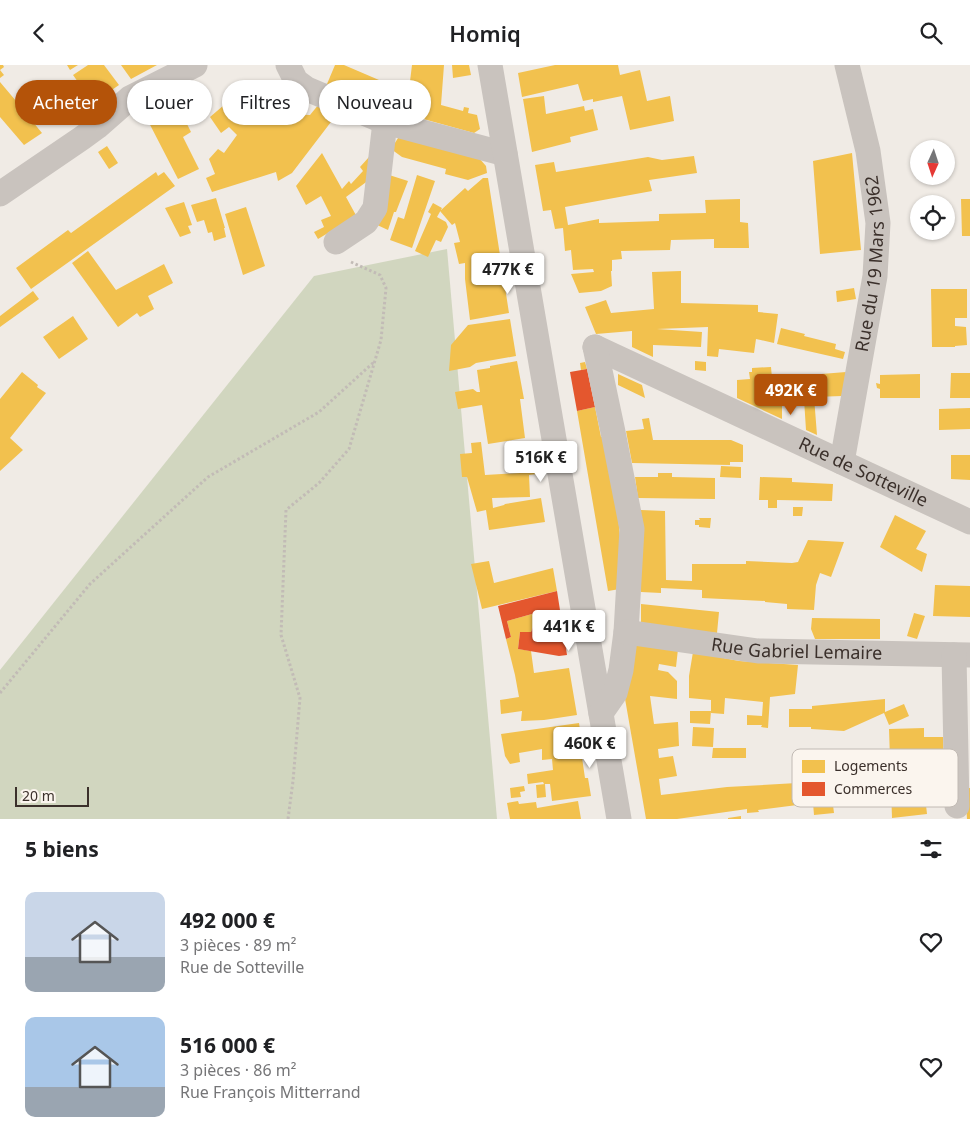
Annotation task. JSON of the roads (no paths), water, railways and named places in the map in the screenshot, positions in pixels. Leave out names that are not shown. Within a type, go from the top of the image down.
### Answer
[{"type":"street","points":[[0,194],[89,132],[130,99],[195,65]]},
{"type":"street","points":[[288,65],[296,81],[319,94]]},
{"type":"street","points":[[490,65],[619,819]]},
{"type":"street","name":"Rue du 19 Mars 1962","points":[[842,462],[875,276],[878,223],[868,151],[847,65]]},
{"type":"street","points":[[336,243],[366,222],[376,208],[384,125]]},
{"type":"street","points":[[395,125],[505,155]]},
{"type":"street","name":"Rue de Sotteville","points":[[626,632],[632,529],[595,347],[970,522]]},
{"type":"street","points":[[601,713],[615,693],[621,670],[626,632]]},
{"type":"street","name":"Rue Gabriel Lemaire","points":[[626,632],[758,651],[962,655]]},
{"type":"street","points":[[958,794],[963,734],[962,655]]}]
